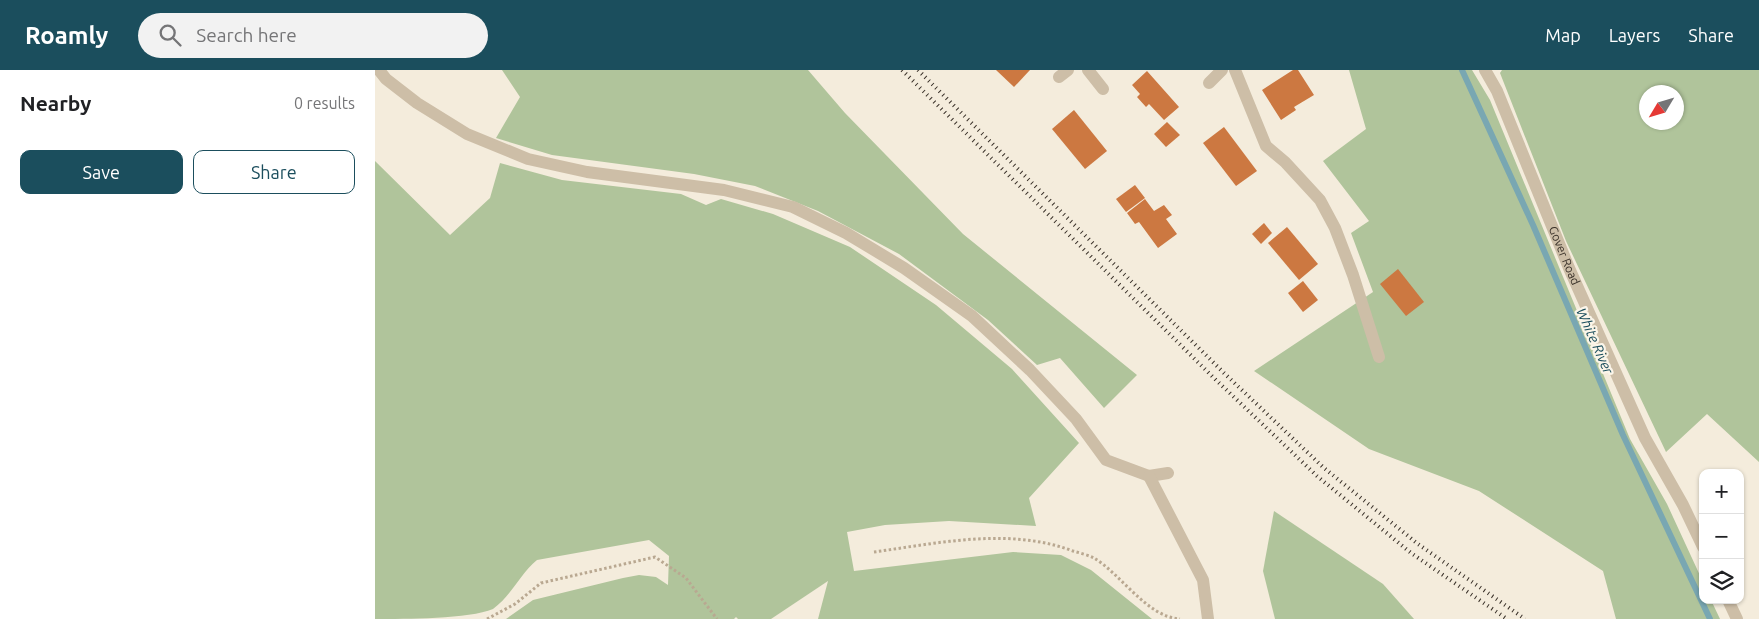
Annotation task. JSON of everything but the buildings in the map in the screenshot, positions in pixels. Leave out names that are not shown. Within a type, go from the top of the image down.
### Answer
[{"type":"street","points":[[379,70],[386,79],[417,104],[467,134],[527,159],[612,176],[725,190],[793,207],[846,233],[904,268],[972,316],[1030,370],[1076,419],[1106,460],[1149,476],[1168,473]]},
{"type":"street","points":[[1088,70],[1103,88]]},
{"type":"street","points":[[1209,83],[1221,70]]},
{"type":"street","points":[[1235,70],[1266,146],[1285,162],[1319,200],[1335,228],[1353,275],[1379,357]]},
{"type":"street","name":"Gover Road","points":[[1485,70],[1497,91],[1569,268],[1645,438],[1683,505],[1699,539]]},
{"type":"street","points":[[1149,476],[1203,580],[1208,619]]},
{"type":"street","points":[[1730,604],[1737,619]]},
{"type":"path","points":[[874,552],[975,538],[1023,540],[1059,546],[1094,558],[1151,606],[1180,619]]},
{"type":"path","points":[[487,619],[515,604],[541,583],[655,557],[686,578],[717,619]]},
{"type":"green space","points":[[502,70],[808,70],[845,113],[963,234],[1137,375],[1104,408],[1060,358],[1037,365],[988,320],[899,254],[818,211],[755,186],[694,174],[552,155],[496,138],[520,97]]},
{"type":"green space","points":[[1349,70],[1472,70],[1490,100],[1630,439],[1667,504],[1699,573],[1699,604],[1713,604],[1720,619],[1616,619],[1603,571],[1479,491],[1369,449],[1254,371],[1373,292],[1351,233],[1369,221],[1323,161],[1366,129]]},
{"type":"green space","points":[[1502,70],[1759,70],[1759,462],[1707,414],[1666,452],[1566,241],[1500,73]]},
{"type":"green space","points":[[375,161],[450,235],[490,198],[500,163],[562,180],[681,194],[706,205],[721,199],[773,214],[850,247],[936,305],[1012,369],[1079,443],[1029,498],[1036,526],[949,521],[885,525],[847,532],[854,571],[1013,552],[1061,555],[1091,570],[1152,619],[818,619],[828,581],[771,619],[738,619],[736,617],[734,619],[506,619],[533,600],[623,578],[639,575],[656,577],[668,585],[669,556],[649,540],[537,560],[493,609],[469,615],[437,618],[375,619]]},
{"type":"green space","points":[[1274,511],[1383,584],[1414,619],[1275,619],[1263,571]]},
{"type":"waterway","name":"White River","points":[[1462,70],[1533,225],[1623,435],[1710,619]]},
{"type":"railway","points":[[902,70],[1216,380],[1317,476],[1411,553],[1507,619]]},
{"type":"railway","points":[[918,70],[1224,373],[1324,468],[1418,544],[1525,619]]}]
